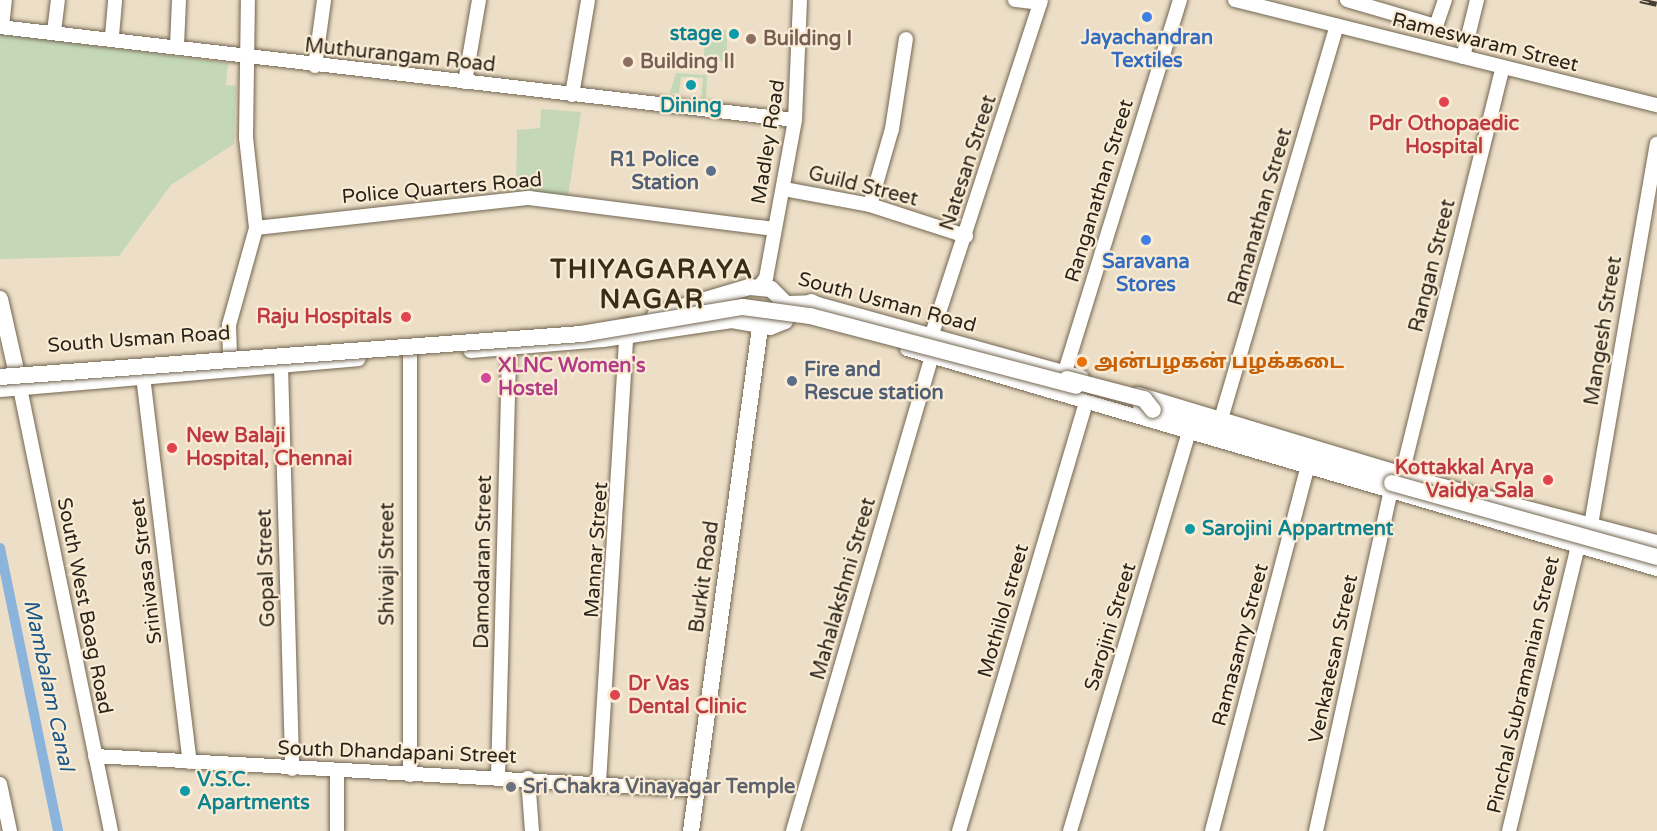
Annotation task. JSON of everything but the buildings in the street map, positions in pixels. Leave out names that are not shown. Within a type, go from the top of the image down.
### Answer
[{"type":"main road","name":"South Usman Road","points":[[0,388],[281,366],[410,353],[509,348],[627,328],[759,287],[788,303]]},
{"type":"main road","points":[[730,296],[732,320]]},
{"type":"main road","points":[[0,299],[18,369],[20,388]]},
{"type":"main road","points":[[812,302],[815,309],[858,322],[1144,399],[1153,410],[1395,484],[1657,557]]},
{"type":"main road","points":[[785,321],[788,303]]},
{"type":"main road","name":"South Usman Road","points":[[0,377],[581,334],[743,307],[810,316],[1049,379],[1153,410]]},
{"type":"main road","name":"South Usman Road","points":[[0,370],[732,320],[760,328],[785,321]]},
{"type":"main road","name":"Burkit Road","points":[[692,831],[760,328]]},
{"type":"main road","points":[[1215,441],[1239,444],[1398,492],[1414,489]]},
{"type":"street","points":[[1,27],[5,0]]},
{"type":"street","points":[[54,32],[58,0]]},
{"type":"street","points":[[112,36],[115,0]]},
{"type":"street","points":[[177,46],[179,0]]},
{"type":"street","points":[[230,355],[229,325],[256,228],[246,138],[244,57],[248,0]]},
{"type":"street","points":[[315,66],[324,0]]},
{"type":"street","points":[[465,82],[479,0]]},
{"type":"street","points":[[572,95],[588,0]]},
{"type":"street","name":"Madley Road","points":[[759,287],[766,278],[795,120],[801,0]]},
{"type":"street","points":[[1015,0],[1041,1]]},
{"type":"street","name":"Ranganathan Street","points":[[1058,394],[1180,0]]},
{"type":"street","name":"Rameswaram Street","points":[[1234,0],[1290,7],[1337,26],[1657,105]]},
{"type":"street","points":[[1347,0],[1436,26],[1446,0]]},
{"type":"street","points":[[1463,57],[1477,0]]},
{"type":"street","name":"Natesan Street","points":[[931,337],[966,236],[1041,1]]},
{"type":"street","name":"Ramanathan Street","points":[[1221,419],[1337,26]]},
{"type":"street","name":"Muthurangam Road","points":[[1,27],[112,36],[315,66],[795,120]]},
{"type":"street","points":[[870,205],[892,129],[906,39]]},
{"type":"street","name":"Rangan Street","points":[[1395,484],[1503,68]]},
{"type":"street","name":"Mangesh Street","points":[[1591,525],[1657,144]]},
{"type":"street","name":"Guild Street","points":[[784,189],[870,205],[966,236]]},
{"type":"street","name":"Police Quarters Road","points":[[256,228],[529,198],[774,229]]},
{"type":"street","name":"South Usman Road","points":[[788,303],[812,302],[931,337],[1065,371],[1221,419],[1577,549],[1657,569]]},
{"type":"street","name":"South Usman Road","points":[[785,321],[932,357],[1307,469],[1395,484],[1591,525],[1657,542]]},
{"type":"street","name":"Mannar Street","points":[[599,782],[627,328]]},
{"type":"street","name":"Damodaran Street","points":[[498,777],[509,348]]},
{"type":"street","name":"Shivaji Street","points":[[410,353],[410,775]]},
{"type":"street","name":"Mahalakshmi Street","points":[[793,831],[932,357]]},
{"type":"street","name":"Gopal Street","points":[[281,366],[292,769]]},
{"type":"street","name":"Srinivasa Street","points":[[143,376],[190,762]]},
{"type":"street","name":"South West Boag Road","points":[[20,388],[111,831]]},
{"type":"street","name":"Mothilol street","points":[[959,831],[1086,402]]},
{"type":"street","name":"Sarojini Street","points":[[1071,831],[1189,434]]},
{"type":"street","name":"Ramasamy Street","points":[[1212,831],[1307,469]]},
{"type":"street","name":"Venkatesan Street","points":[[1317,831],[1395,484]]},
{"type":"street","name":"Pinchal Subramanian Street","points":[[1509,831],[1577,549],[1591,525]]},
{"type":"street","name":"South Dhandapani Street","points":[[95,756],[337,772],[599,782],[697,790]]},
{"type":"street","points":[[337,772],[337,831]]},
{"type":"street","points":[[528,778],[532,831]]},
{"type":"street","points":[[0,784],[10,831]]},
{"type":"green space","points":[[704,30],[727,30],[727,61],[704,61]]},
{"type":"green space","points":[[0,34],[228,63],[226,85],[236,86],[234,144],[171,185],[119,256],[0,259]]},
{"type":"green space","points":[[676,73],[707,75],[706,103],[667,101],[669,95],[669,99],[701,101],[703,78],[681,77],[679,93],[670,93]]},
{"type":"green space","points":[[541,109],[581,112],[568,197],[516,193],[517,130],[540,128]]},
{"type":"waterway","name":"Mambalam Canal","points":[[0,548],[58,831]]},
{"type":"railway","points":[[1640,0],[1657,4]]},
{"type":"place","name":"Jayachandran Textiles","points":[[1147,17]]},
{"type":"place","name":"stage","points":[[734,34]]},
{"type":"place","name":"Building I","points":[[751,39]]},
{"type":"place","name":"Building II","points":[[628,62]]},
{"type":"place","name":"Dining","points":[[691,85]]},
{"type":"place","name":"Pdr Othopaedic Hospital","points":[[1444,102]]},
{"type":"place","name":"R1 Police Station","points":[[711,171]]},
{"type":"place","name":"Saravana Stores","points":[[1146,240]]},
{"type":"place","name":"Raju Hospitals","points":[[406,317]]},
{"type":"place","name":"அன்பழகன் பழக்கடை","points":[[1082,362]]},
{"type":"place","name":"XLNC Women's Hostel","points":[[486,378]]},
{"type":"place","name":"Fire and Rescue station","points":[[792,381]]},
{"type":"place","name":"New Balaji Hospital, Chennai","points":[[172,448]]},
{"type":"place","name":"Kottakkal Arya Vaidya Sala","points":[[1548,480]]},
{"type":"place","name":"Sarojini Appartment","points":[[1190,529]]},
{"type":"place","name":"Dr Vas Dental Clinic","points":[[615,695]]},
{"type":"place","name":"Sri Chakra Vinayagar Temple","points":[[511,787]]},
{"type":"place","name":"V.S.C. Apartments","points":[[185,791]]},
{"type":"district","name":"THIYAGARAYA NAGAR","points":[[652,285]]}]
